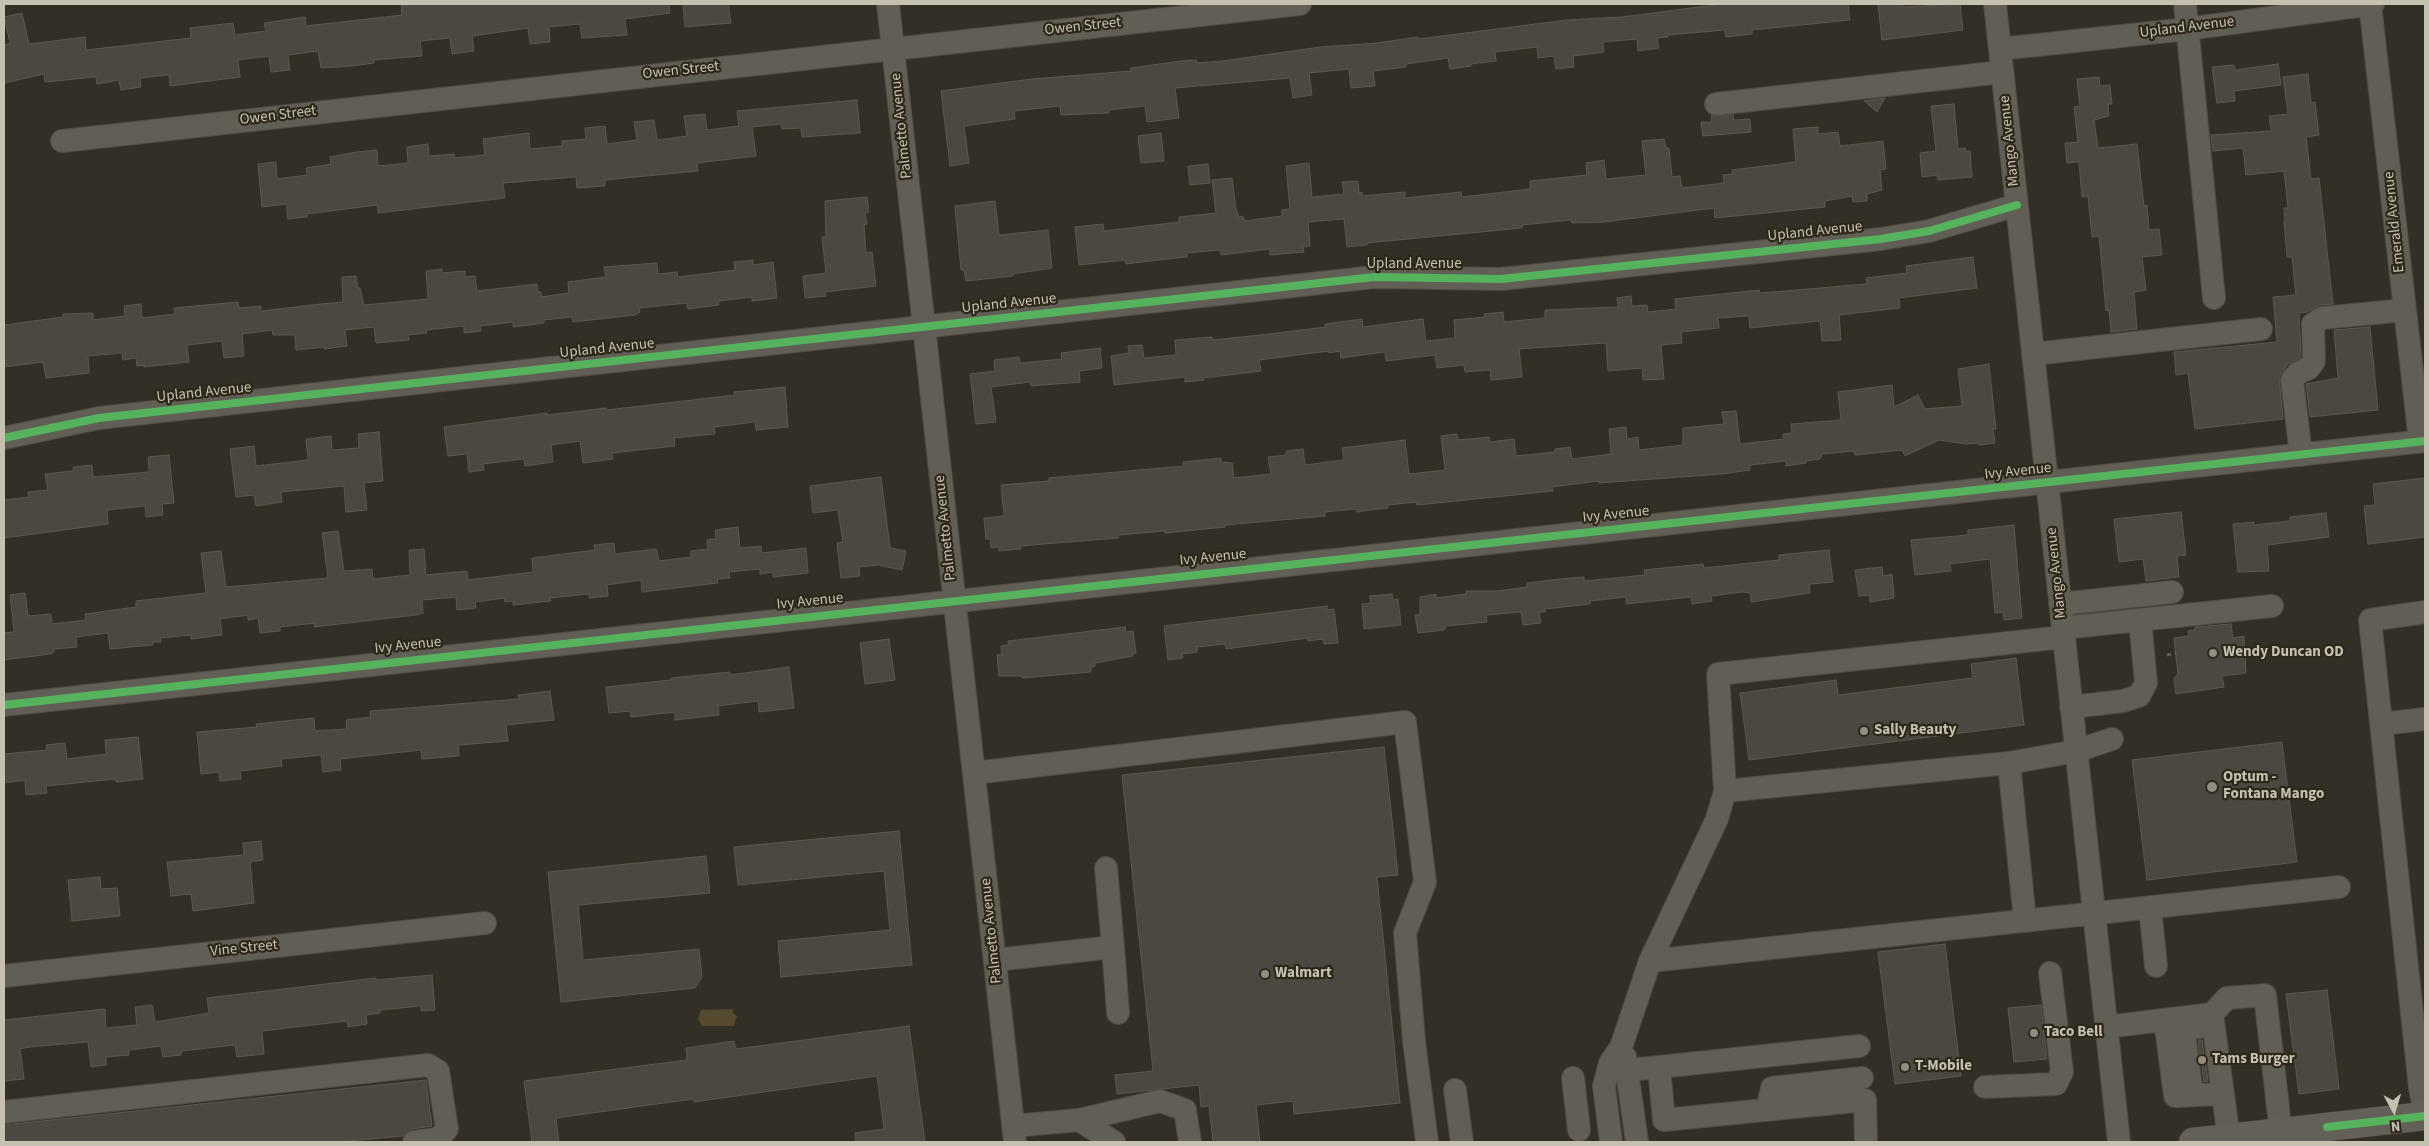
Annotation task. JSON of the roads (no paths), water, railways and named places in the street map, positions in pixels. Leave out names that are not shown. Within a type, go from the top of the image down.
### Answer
[{"type":"main road","points":[[2193,1142],[2425,1115]]},
{"type":"street","name":"Palmetto Avenue","points":[[888,4],[1014,1134]]},
{"type":"street","name":"Owen Street","points":[[62,141],[1300,4]]},
{"type":"street","name":"Mango Avenue","points":[[1995,4],[2119,1142]]},
{"type":"street","points":[[2185,4],[2214,298]]},
{"type":"street","name":"Upland Avenue","points":[[2000,49],[2187,29],[2371,4]]},
{"type":"street","name":"Emerald Avenue","points":[[2371,4],[2404,310],[2422,441]]},
{"type":"street","points":[[1716,104],[2002,72]]},
{"type":"street","name":"Upland Avenue","points":[[4,438],[99,418],[1374,277],[1501,279],[1881,239],[1929,231],[2017,205]]},
{"type":"street","points":[[2301,455],[2292,380],[2298,373],[2309,368],[2314,361],[2313,324],[2322,318],[2404,310]]},
{"type":"street","points":[[2033,354],[2261,329]]},
{"type":"street","name":"Ivy Avenue","points":[[4,705],[2422,441]]},
{"type":"street","points":[[2060,604],[2172,592]]},
{"type":"street","points":[[1611,1142],[1604,1086],[1610,1063],[1621,1047],[1650,961],[1717,819],[1725,790],[1718,674],[2063,633],[2140,620],[2272,606]]},
{"type":"street","points":[[2425,612],[2370,620],[2419,1080],[2425,1115]]},
{"type":"street","points":[[2071,707],[2123,701],[2139,696],[2146,683],[2140,620]]},
{"type":"street","points":[[2381,724],[2425,719]]},
{"type":"street","points":[[974,773],[1405,722],[1425,882],[1405,933],[1414,1041],[1427,1142]]},
{"type":"street","points":[[1725,790],[2009,763],[2076,751],[2112,739]]},
{"type":"street","points":[[2009,763],[2025,920]]},
{"type":"street","points":[[1106,868],[1118,1013]]},
{"type":"street","points":[[1650,961],[2339,887]]},
{"type":"street","points":[[2150,907],[2156,966]]},
{"type":"street","name":"Vine Street","points":[[4,976],[485,923]]},
{"type":"street","points":[[995,960],[1113,947]]},
{"type":"street","points":[[1985,1087],[2056,1084],[2062,1072],[2050,972]]},
{"type":"street","points":[[2192,1095],[2184,1033],[2190,1028],[2212,1019],[2227,998],[2264,996],[2281,1132]]},
{"type":"street","points":[[2106,1028],[2165,1020],[2212,1019]]},
{"type":"street","points":[[2212,1019],[2229,1138]]},
{"type":"street","points":[[2165,1020],[2175,1096],[2223,1094]]},
{"type":"street","points":[[1628,1070],[1859,1046]]},
{"type":"street","points":[[1621,1047],[1628,1070],[1637,1142]]},
{"type":"street","points":[[4,1112],[428,1065],[438,1071],[447,1129],[438,1140],[414,1142]]},
{"type":"street","points":[[1659,1067],[1664,1120],[1865,1100],[1866,1142]]},
{"type":"street","points":[[1573,1078],[1579,1130]]},
{"type":"street","points":[[1767,1110],[1772,1088],[1862,1078]]},
{"type":"street","points":[[1455,1090],[1462,1142]]},
{"type":"street","points":[[1014,1134],[1160,1102],[1185,1110],[1190,1142]]},
{"type":"street","points":[[1079,1120],[1114,1142]]},
{"type":"place","name":"Wendy Duncan OD","points":[[2213,653]]},
{"type":"place","name":"Sally Beauty","points":[[1864,731]]},
{"type":"place","name":"Optum - Fontana Mango","points":[[2212,787]]},
{"type":"place","name":"Walmart","points":[[1265,974]]},
{"type":"place","name":"Taco Bell","points":[[2034,1033]]},
{"type":"place","name":"Tams Burger","points":[[2202,1060]]},
{"type":"place","name":"T-Mobile","points":[[1905,1067]]}]
